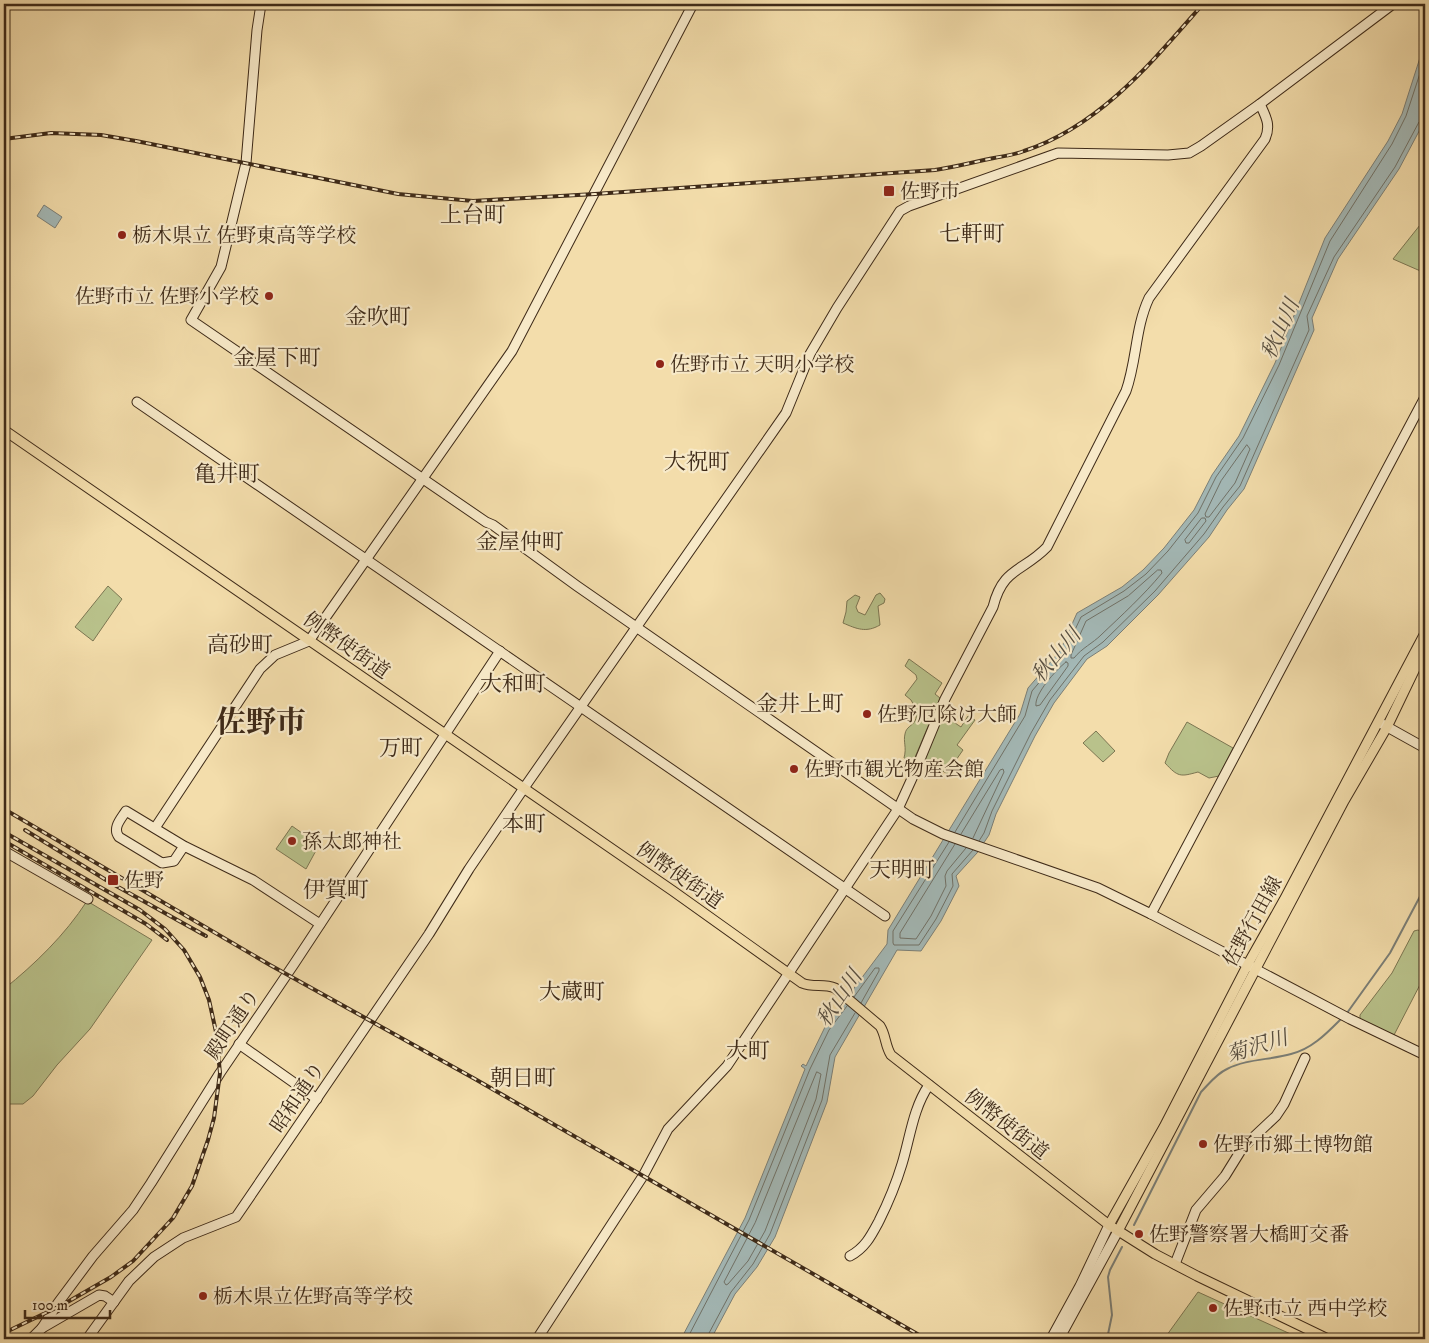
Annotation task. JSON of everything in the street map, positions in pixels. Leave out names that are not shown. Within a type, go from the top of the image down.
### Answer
[{"type":"main road","name":"例幣使街道","points":[[4,430],[524,788],[806,985],[829,986],[839,991],[872,1019],[884,1032],[886,1045],[891,1055],[1109,1225],[1175,1264],[1226,1291],[1328,1339]]},
{"type":"main road","name":"佐野行田線","points":[[1109,1225],[1214,1033],[1248,964],[1425,634]]},
{"type":"main road","name":"佐野行田線","points":[[1118,1231],[1344,801],[1387,727],[1425,648]]},
{"type":"street","points":[[261,4],[257,30],[246,163],[221,267],[191,320],[486,522],[493,524],[636,627],[898,809],[924,825],[943,834],[1098,888],[1248,964],[1344,1016],[1425,1055]]},
{"type":"street","points":[[155,828],[260,669],[275,655],[309,641],[512,351],[693,4]]},
{"type":"street","name":"昭和通り","points":[[87,1339],[129,1281],[164,1249],[183,1238],[236,1217],[433,928],[469,869],[524,788],[786,413],[810,354],[837,308],[900,211],[1026,163],[1058,153],[1168,156],[1189,153],[1260,104],[1393,4]]},
{"type":"street","points":[[537,1339],[643,1176],[668,1129],[727,1066],[898,809],[945,699],[993,607],[996,595],[1002,584],[1009,575],[1047,547],[1126,391],[1132,376],[1139,324],[1149,298],[1265,139],[1269,130],[1260,104]]},
{"type":"street","points":[[1151,914],[1425,397]]},
{"type":"street","points":[[137,402],[885,916]]},
{"type":"street","name":"殿町通り","points":[[42,1328],[93,1256],[133,1210],[239,1044],[500,651]]},
{"type":"street","points":[[1378,722],[1425,748]]},
{"type":"street","points":[[184,846],[174,861],[165,864],[130,844],[116,833],[118,824],[126,811],[184,846],[254,880],[320,924]]},
{"type":"street","points":[[4,851],[88,899]]},
{"type":"street","points":[[239,1044],[317,1098]]},
{"type":"street","points":[[1175,1264],[1196,1210],[1225,1176],[1243,1147],[1276,1116],[1284,1104],[1305,1058]]},
{"type":"street","points":[[850,1256],[865,1246],[882,1216],[898,1178],[912,1124],[922,1096],[929,1085]]},
{"type":"street","points":[[1059,1339],[1080,1286],[1109,1225]]},
{"type":"street","points":[[1050,1339],[1065,1321],[1118,1231]]},
{"type":"street","points":[[31,1339],[42,1328],[99,1295],[105,1296],[114,1302]]},
{"type":"green space","points":[[1425,220],[1425,273],[1393,259]]},
{"type":"green space","points":[[108,586],[122,599],[93,641],[75,627]]},
{"type":"green space","points":[[880,593],[885,599],[884,603],[878,606],[880,625],[870,629],[861,629],[843,623],[847,601],[855,595],[860,597],[856,607],[858,612],[865,615],[876,595]]},
{"type":"green space","points":[[909,659],[942,683],[935,694],[940,698],[911,763],[904,758],[905,737],[907,730],[916,720],[916,709],[911,700],[905,695],[917,679],[916,675],[905,666]]},
{"type":"green space","points":[[946,705],[950,709],[946,717],[961,727],[968,716],[975,720],[957,745],[963,750],[954,763],[956,765],[949,775],[923,759]]},
{"type":"green space","points":[[1187,722],[1233,748],[1219,776],[1209,778],[1198,772],[1180,775],[1165,763]]},
{"type":"green space","points":[[1096,731],[1115,751],[1103,762],[1083,743]]},
{"type":"green space","points":[[292,826],[319,845],[306,869],[276,849]]},
{"type":"green space","points":[[87,901],[152,940],[90,1029],[57,1065],[33,1096],[23,1104],[4,1104],[4,989],[49,948],[69,926]]},
{"type":"green space","points":[[1418,930],[1425,934],[1425,975],[1394,1035],[1360,1019],[1360,1015],[1392,973],[1414,931]]},
{"type":"green space","name":"佐野市立 西中学校","points":[[1198,1292],[1295,1336],[1293,1339],[1164,1339]]},
{"type":"water","points":[[1425,42],[1425,120],[1399,169],[1338,259],[1312,318],[1314,330],[1244,489],[1209,537],[1158,595],[1107,646],[1087,659],[1054,703],[1035,736],[996,814],[989,835],[977,853],[956,876],[959,886],[941,921],[921,951],[897,950],[835,1057],[827,1102],[775,1237],[757,1267],[735,1294],[711,1339],[681,1339],[745,1218],[805,1069],[801,1066],[803,1064],[806,1066],[825,1027],[887,944],[888,930],[1020,714],[1028,688],[1060,651],[1077,613],[1122,587],[1143,570],[1164,548],[1194,510],[1212,475],[1239,436],[1275,363],[1325,238],[1388,141],[1402,114]]},
{"type":"water","points":[[44,205],[62,217],[55,228],[37,216]]},
{"type":"waterway","name":"菊沢川","points":[[1347,1013],[1390,953],[1425,887]]},
{"type":"waterway","name":"菊沢川","points":[[1134,1225],[1201,1092],[1213,1079],[1223,1071],[1234,1066],[1250,1061],[1299,1052],[1319,1040],[1342,1018]]},
{"type":"waterway","name":"菊沢川","points":[[1107,1339],[1112,1315],[1108,1277],[1122,1247]]},
{"type":"railway","points":[[4,139],[51,133],[101,135],[398,194],[473,201],[935,170],[1020,152],[1051,140],[1077,126],[1123,90],[1203,4]]},
{"type":"railway","points":[[4,809],[270,965],[475,1079],[926,1339]]},
{"type":"railway","points":[[25,830],[111,883],[206,936]]},
{"type":"railway","points":[[4,832],[140,910],[165,929],[184,950],[200,977],[209,1000],[216,1032],[220,1073],[214,1118],[208,1140],[192,1186],[173,1218],[133,1261],[111,1277],[64,1304],[4,1333]]},
{"type":"railway","points":[[4,841],[146,924],[167,940]]},
{"type":"place","name":"佐野市","points":[[889,191]]},
{"type":"place","name":"栃木県立 佐野東高等学校","points":[[122,235]]},
{"type":"place","name":"佐野市立 佐野小学校","points":[[269,296]]},
{"type":"place","name":"佐野市立 天明小学校","points":[[660,364]]},
{"type":"place","name":"佐野厄除け大師","points":[[867,714]]},
{"type":"place","name":"佐野市観光物産会館","points":[[794,769]]},
{"type":"place","name":"孫太郎神社","points":[[292,841]]},
{"type":"place","name":"佐野","points":[[113,880]]},
{"type":"place","name":"佐野市郷土博物館","points":[[1203,1144]]},
{"type":"place","name":"佐野警察署大橋町交番","points":[[1139,1234]]},
{"type":"place","name":"栃木県立佐野高等学校","points":[[203,1296]]},
{"type":"place","name":"佐野市立 西中学校","points":[[1213,1308]]},
{"type":"district","name":"上台町","points":[[473,214]]},
{"type":"district","name":"七軒町","points":[[972,233]]},
{"type":"district","name":"金吹町","points":[[378,316]]},
{"type":"district","name":"金屋下町","points":[[277,357]]},
{"type":"district","name":"大祝町","points":[[697,461]]},
{"type":"district","name":"亀井町","points":[[227,473]]},
{"type":"district","name":"金屋仲町","points":[[520,541]]},
{"type":"district","name":"高砂町","points":[[240,644]]},
{"type":"district","name":"大和町","points":[[513,683]]},
{"type":"district","name":"金井上町","points":[[800,703]]},
{"type":"district","name":"佐野市","points":[[261,722]]},
{"type":"district","name":"万町","points":[[401,747]]},
{"type":"district","name":"本町","points":[[524,823]]},
{"type":"district","name":"天明町","points":[[902,869]]},
{"type":"district","name":"伊賀町","points":[[336,889]]},
{"type":"district","name":"大蔵町","points":[[572,991]]},
{"type":"district","name":"大町","points":[[748,1050]]},
{"type":"district","name":"朝日町","points":[[523,1077]]},
{"type":"water label","name":"秋山川","points":[[1280,329]]},
{"type":"water label","name":"秋山川","points":[[1056,655]]},
{"type":"water label","name":"秋山川","points":[[839,998]]}]
